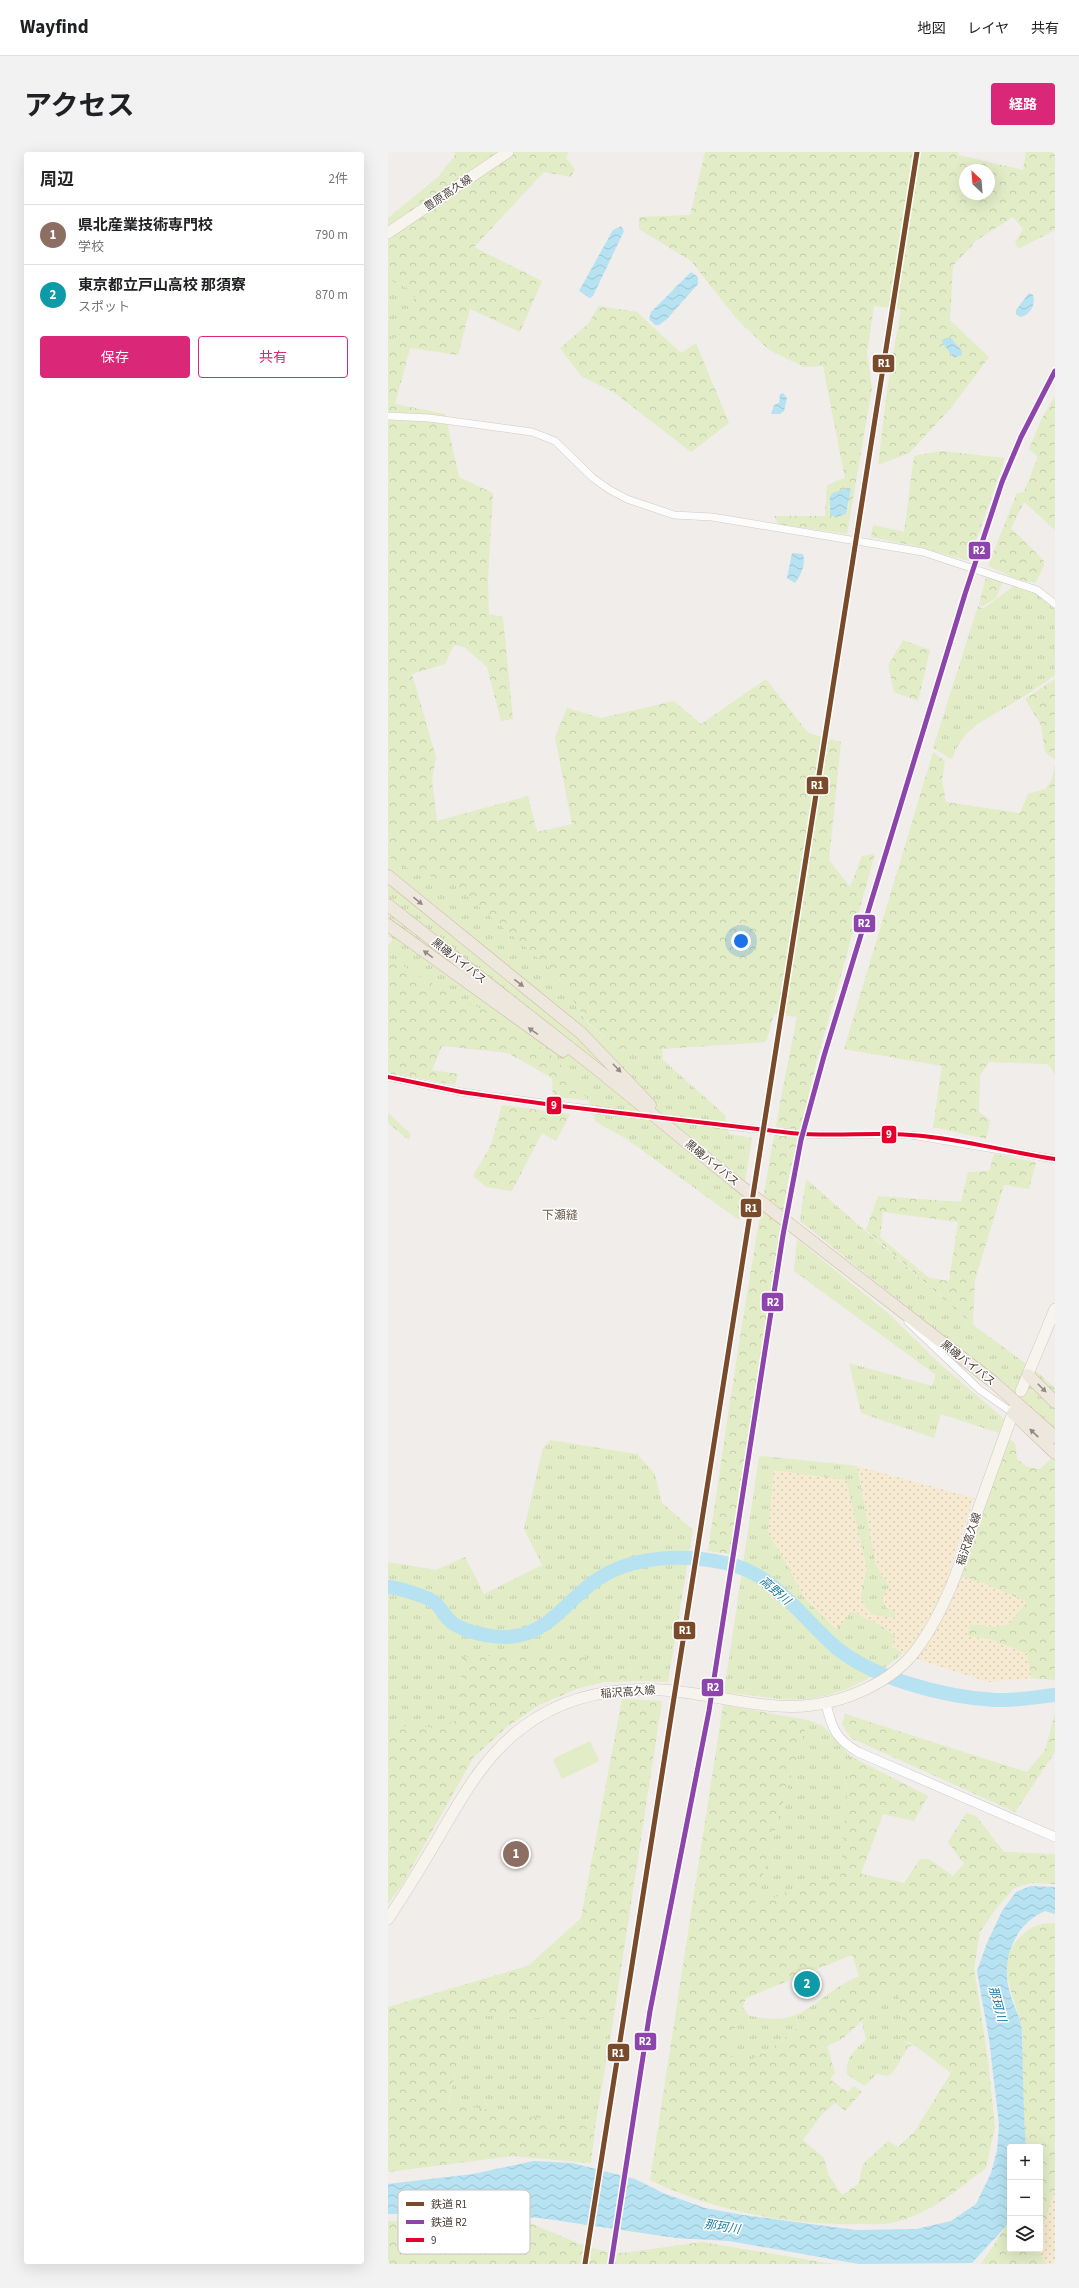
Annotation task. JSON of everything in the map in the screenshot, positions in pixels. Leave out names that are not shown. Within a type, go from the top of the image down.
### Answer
[{"type":"highway","points":[[388,876],[581,1033],[622,1074],[681,1138]]},
{"type":"highway","name":"黒磯バイパス","points":[[388,904],[602,1073],[734,1181],[992,1381],[1055,1437]]},
{"type":"highway","points":[[388,925],[532,1030],[564,1052],[602,1073]]},
{"type":"highway","points":[[1028,1375],[1055,1402]]},
{"type":"highway","points":[[1014,1410],[1055,1453]]},
{"type":"main road","name":"豊原高久線","points":[[388,233],[508,152]]},
{"type":"main road","points":[[1021,1391],[1055,1309]]},
{"type":"main road","name":"稲沢高久線","points":[[388,1919],[407,1891],[480,1769],[518,1731],[559,1706],[599,1693],[664,1690],[776,1706],[804,1707],[826,1704],[875,1685],[905,1664],[919,1646],[946,1599],[958,1571],[1014,1410]]},
{"type":"street","points":[[388,416],[429,418],[532,432],[555,441],[593,478],[610,490],[654,509],[674,515],[712,517],[923,552],[1037,590],[1055,604]]},
{"type":"street","points":[[388,1077],[468,1093],[619,1113]]},
{"type":"street","points":[[728,1126],[755,1129]]},
{"type":"street","points":[[778,1132],[791,1133]]},
{"type":"street","points":[[810,1135],[911,1135],[1055,1159]]},
{"type":"street","points":[[889,1301],[949,1362],[980,1390],[1014,1410]]},
{"type":"street","points":[[826,1704],[831,1726],[839,1738],[858,1752],[1055,1837]]},
{"type":"green space","points":[[454,152],[569,152],[566,158],[575,169],[571,177],[544,172],[474,247],[542,281],[520,332],[470,309],[458,355],[410,348],[395,404],[445,414],[459,477],[493,493],[488,579],[489,614],[503,617],[513,719],[501,721],[487,667],[464,647],[454,645],[445,664],[412,674],[436,757],[432,780],[437,821],[528,796],[537,832],[572,824],[555,737],[567,708],[601,718],[674,701],[701,724],[766,679],[808,733],[841,742],[829,860],[850,887],[862,856],[875,854],[817,1060],[788,1180],[730,1554],[708,1551],[749,1283],[797,1017],[774,1014],[766,1042],[662,1049],[628,1055],[588,1023],[554,972],[454,885],[397,864],[388,856],[388,355],[396,331],[417,293],[388,279],[388,218],[438,177],[455,155]]},
{"type":"green space","points":[[705,152],[958,152],[958,155],[1023,170],[1026,152],[1055,152],[1055,230],[1018,249],[1015,242],[1023,229],[1013,217],[977,240],[953,266],[950,320],[989,357],[950,409],[909,453],[878,465],[887,391],[901,309],[874,306],[867,354],[872,388],[847,534],[778,524],[774,516],[825,516],[827,485],[845,478],[823,366],[804,367],[769,350],[736,318],[691,261],[639,229],[639,217],[690,215]],"holes":[[[833,493],[849,501],[848,508],[828,509]]]},
{"type":"green space","points":[[388,279],[417,293],[396,331],[388,355]]},
{"type":"green space","points":[[599,306],[637,312],[681,353],[696,343],[729,423],[691,452],[615,393],[581,376],[560,348],[588,324]]},
{"type":"green space","points":[[1055,396],[1055,530],[1024,502],[1011,528],[1044,561],[1044,566],[1035,583],[1019,580],[988,566],[1017,493],[1024,492],[1038,457],[1029,449],[1042,418]]},
{"type":"green space","points":[[941,451],[1005,458],[969,561],[919,547],[871,537],[873,525],[904,532],[914,456]]},
{"type":"green space","points":[[986,577],[1003,581],[996,598],[983,606],[979,605]]},
{"type":"green space","points":[[1015,585],[1035,592],[1055,609],[1055,675],[971,730],[957,747],[952,759],[933,748],[978,606],[983,609]]},
{"type":"green space","points":[[903,640],[930,650],[918,701],[894,692],[888,666]]},
{"type":"green space","points":[[1055,679],[1055,760],[1045,752],[1041,725],[1025,699]]},
{"type":"green space","points":[[933,752],[945,761],[942,780],[946,802],[1020,813],[1028,794],[1045,789],[1052,779],[1055,766],[1055,1074],[1048,1064],[989,1062],[980,1075],[979,1112],[990,1120],[986,1139],[933,1127],[942,1066],[844,1049]]},
{"type":"green space","points":[[388,856],[397,864],[454,884],[554,972],[588,1024],[628,1055],[662,1049],[663,1060],[725,1115],[729,1134],[752,1138],[739,1220],[625,1138],[596,1122],[588,1100],[443,990],[388,957],[388,946],[393,939],[388,935]]},
{"type":"green space","points":[[388,957],[443,990],[507,1021],[557,1060],[588,1100],[553,1097],[552,1078],[508,1053],[442,1046],[432,1070],[458,1074],[455,1085],[395,1074],[388,1082]]},
{"type":"green space","points":[[502,1105],[570,1114],[556,1141],[542,1133],[512,1191],[486,1187],[473,1176],[491,1145]]},
{"type":"green space","points":[[388,1113],[411,1134],[409,1140],[388,1123]]},
{"type":"green space","points":[[994,1154],[1036,1162],[1029,1189],[1004,1185],[975,1280],[973,1325],[866,1230],[878,1196],[961,1202],[968,1172],[989,1171]],"holes":[[[883,1212],[958,1222],[949,1281],[929,1278],[880,1237]]]},
{"type":"green space","points":[[806,1179],[973,1325],[1037,1372],[1055,1388],[1055,1429],[977,1363],[800,1221]]},
{"type":"green space","points":[[797,1239],[889,1314],[940,1364],[1004,1419],[999,1433],[941,1414],[934,1438],[861,1413],[849,1363],[932,1386],[936,1375],[794,1271]]},
{"type":"green space","points":[[1007,1438],[1015,1443],[1017,1459],[1027,1467],[1040,1469],[1053,1457],[1055,1459],[1055,1680],[1031,1678],[1027,1654],[993,1640],[967,1636],[970,1624],[994,1627],[960,1575]]},
{"type":"green space","points":[[550,1440],[637,1454],[655,1474],[662,1503],[693,1530],[668,1682],[644,1681],[641,1670],[589,1673],[463,1657],[457,1720],[437,1728],[388,1725],[388,1562],[436,1570],[465,1557],[484,1594],[542,1565],[524,1529],[543,1448]]},
{"type":"green space","points":[[763,1456],[857,1466],[876,1565],[889,1586],[896,1612],[894,1618],[872,1615],[860,1598],[867,1568],[789,1568],[803,1596],[836,1629],[851,1611],[880,1625],[895,1636],[892,1647],[903,1653],[890,1664],[862,1682],[847,1689],[815,1698],[798,1699],[781,1699],[724,1692],[759,1457]]},
{"type":"green space","points":[[584,1652],[589,1673],[641,1670],[644,1681],[604,1682],[579,1688],[539,1705],[508,1726],[473,1758],[403,1883],[388,1904],[388,1725],[437,1728],[457,1720],[463,1657]]},
{"type":"green space","points":[[622,1699],[662,1701],[613,2021],[470,2015],[448,2103],[595,2128],[591,2163],[511,2156],[388,2172],[388,2007],[528,1966],[581,1918]]},
{"type":"green space","points":[[723,1705],[808,1720],[779,1816],[754,1908],[812,1879],[840,1881],[850,1756],[928,1796],[914,1821],[883,1814],[861,1874],[904,1883],[920,1859],[929,1859],[953,1876],[964,1864],[948,1842],[966,1813],[976,1816],[1004,1852],[1055,1854],[1055,1884],[1031,1883],[1014,1888],[995,1910],[980,1932],[974,1968],[988,2060],[995,2127],[986,2168],[942,2201],[930,2208],[905,2219],[892,2223],[881,2224],[835,2224],[808,2222],[753,2214],[700,2200],[674,2191],[650,2180]],"holes":[[[852,1955],[859,1976],[779,2043],[749,2061],[735,2062],[727,2051],[746,1998]],[[898,1987],[902,2019],[901,2041],[910,2042],[951,2073],[915,2131],[898,2147],[888,2141],[863,2164],[858,2184],[842,2195],[828,2174],[824,2158],[803,2140],[823,2113],[835,2103],[845,2111],[862,2092],[854,2086],[847,2092],[830,2079],[835,2073],[827,2046],[842,2039],[862,2021],[878,1996]]]},
{"type":"green space","points":[[1055,1713],[1055,1752],[1015,1812],[851,1738],[842,1724],[845,1714],[1027,1772],[1045,1750]]},
{"type":"green space","points":[[808,1720],[823,1726],[850,1756],[841,1881],[812,1879],[754,1908],[779,1816]]},
{"type":"green space","points":[[590,1741],[599,1761],[562,1779],[553,1759]]},
{"type":"green space","points":[[1055,1923],[1055,2190],[1043,2228],[1043,2144],[1026,2144],[1022,2088],[1023,2034],[1008,1980],[1007,1968],[1008,1957],[1013,1946],[1022,1935],[1029,1929]]},
{"type":"green space","points":[[859,1976],[779,2043],[749,2061],[735,2062],[727,2051],[743,2007],[748,2015],[767,2019],[796,2015],[843,1984]]},
{"type":"green space","points":[[898,1987],[902,2019],[901,2041],[914,2045],[908,2047],[894,2071],[888,2076],[877,2074],[864,2086],[847,2074],[848,2062],[852,2054],[866,2040],[862,2021],[878,1996]]},
{"type":"green space","points":[[470,2015],[613,2021],[595,2128],[448,2104]]},
{"type":"green space","points":[[388,2221],[398,2221],[398,2254],[530,2254],[530,2224],[580,2244],[607,2252],[623,2253],[702,2242],[833,2264],[388,2264]]},
{"type":"green space","points":[[1007,2225],[1007,2252],[1040,2252],[1047,2264],[981,2264]]},
{"type":"sand","points":[[857,1466],[974,1498],[949,1572],[986,1584],[1027,1602],[1008,1625],[994,1627],[970,1624],[967,1636],[993,1640],[1027,1654],[1031,1678],[988,1682],[920,1660],[892,1647],[895,1636],[880,1625],[852,1611],[836,1630],[803,1596],[789,1568],[768,1533],[774,1470],[846,1480],[867,1568],[860,1598],[872,1615],[894,1618],[896,1612],[886,1608],[882,1598],[889,1586],[876,1565]]},
{"type":"sand","points":[[1055,2190],[1055,2264],[1047,2264],[1039,2252],[1043,2252],[1043,2227]]},
{"type":"water","points":[[621,226],[624,231],[593,296],[590,298],[579,291],[613,230]]},
{"type":"water","points":[[691,272],[698,277],[698,284],[667,319],[659,325],[655,325],[649,319],[651,312]]},
{"type":"water","points":[[1029,293],[1033,295],[1034,298],[1032,309],[1030,312],[1021,317],[1016,314],[1016,310]]},
{"type":"water","points":[[950,337],[962,351],[962,355],[954,358],[942,342],[942,340]]},
{"type":"water","points":[[783,393],[787,398],[784,411],[780,414],[771,414],[774,405],[779,403],[780,394]]},
{"type":"water","points":[[848,488],[851,489],[846,514],[836,517],[830,515],[830,497],[833,493]]},
{"type":"water","points":[[792,553],[803,554],[804,558],[802,569],[795,583],[787,578]]},
{"type":"water","name":"那珂川","points":[[1031,1886],[1055,1887],[1055,1914],[1045,1911],[1034,1917],[1025,1925],[1012,1945],[1009,1956],[1007,1981],[1022,2031],[1026,2144],[1007,2144],[1007,2225],[972,2263],[859,2264],[729,2241],[676,2238],[530,2217],[530,2190],[398,2190],[398,2214],[388,2214],[388,2184],[473,2174],[534,2161],[572,2163],[635,2179],[663,2193],[705,2208],[743,2215],[856,2230],[916,2229],[951,2221],[976,2204],[991,2173],[997,2151],[999,2124],[989,2039],[977,1971],[987,1943],[1002,1911],[1016,1892]]},
{"type":"waterway","name":"高野川","points":[[388,1587],[412,1593],[431,1600],[451,1622],[468,1631],[484,1635],[509,1637],[528,1633],[539,1628],[586,1588],[609,1572],[625,1566],[658,1559],[692,1558],[709,1560],[742,1568],[757,1575],[783,1595],[831,1643],[865,1666],[886,1676],[931,1690],[975,1698],[1010,1700],[1055,1695]]},
{"type":"tunnel","points":[[619,1113],[728,1126]]},
{"type":"tunnel","points":[[755,1129],[778,1132]]},
{"type":"tunnel","points":[[791,1133],[810,1135]]},
{"type":"rail line","name":"R1","points":[[585,2264],[917,152]]},
{"type":"rail line","name":"R2","points":[[611,2264],[650,2011],[709,1711],[783,1235],[801,1140],[824,1056],[965,594],[1002,482],[1021,437],[1055,371]]},
{"type":"transit line","name":"9","points":[[388,1077],[461,1092],[560,1106],[791,1133],[821,1135],[895,1134],[947,1139],[1055,1159]]},
{"type":"place","name":"県北産業技術専門校","points":[[516,1854]]},
{"type":"place","name":"東京都立戸山高校 那須寮","points":[[807,1984]]},
{"type":"district","name":"下瀬縫","points":[[560,1215]]}]
